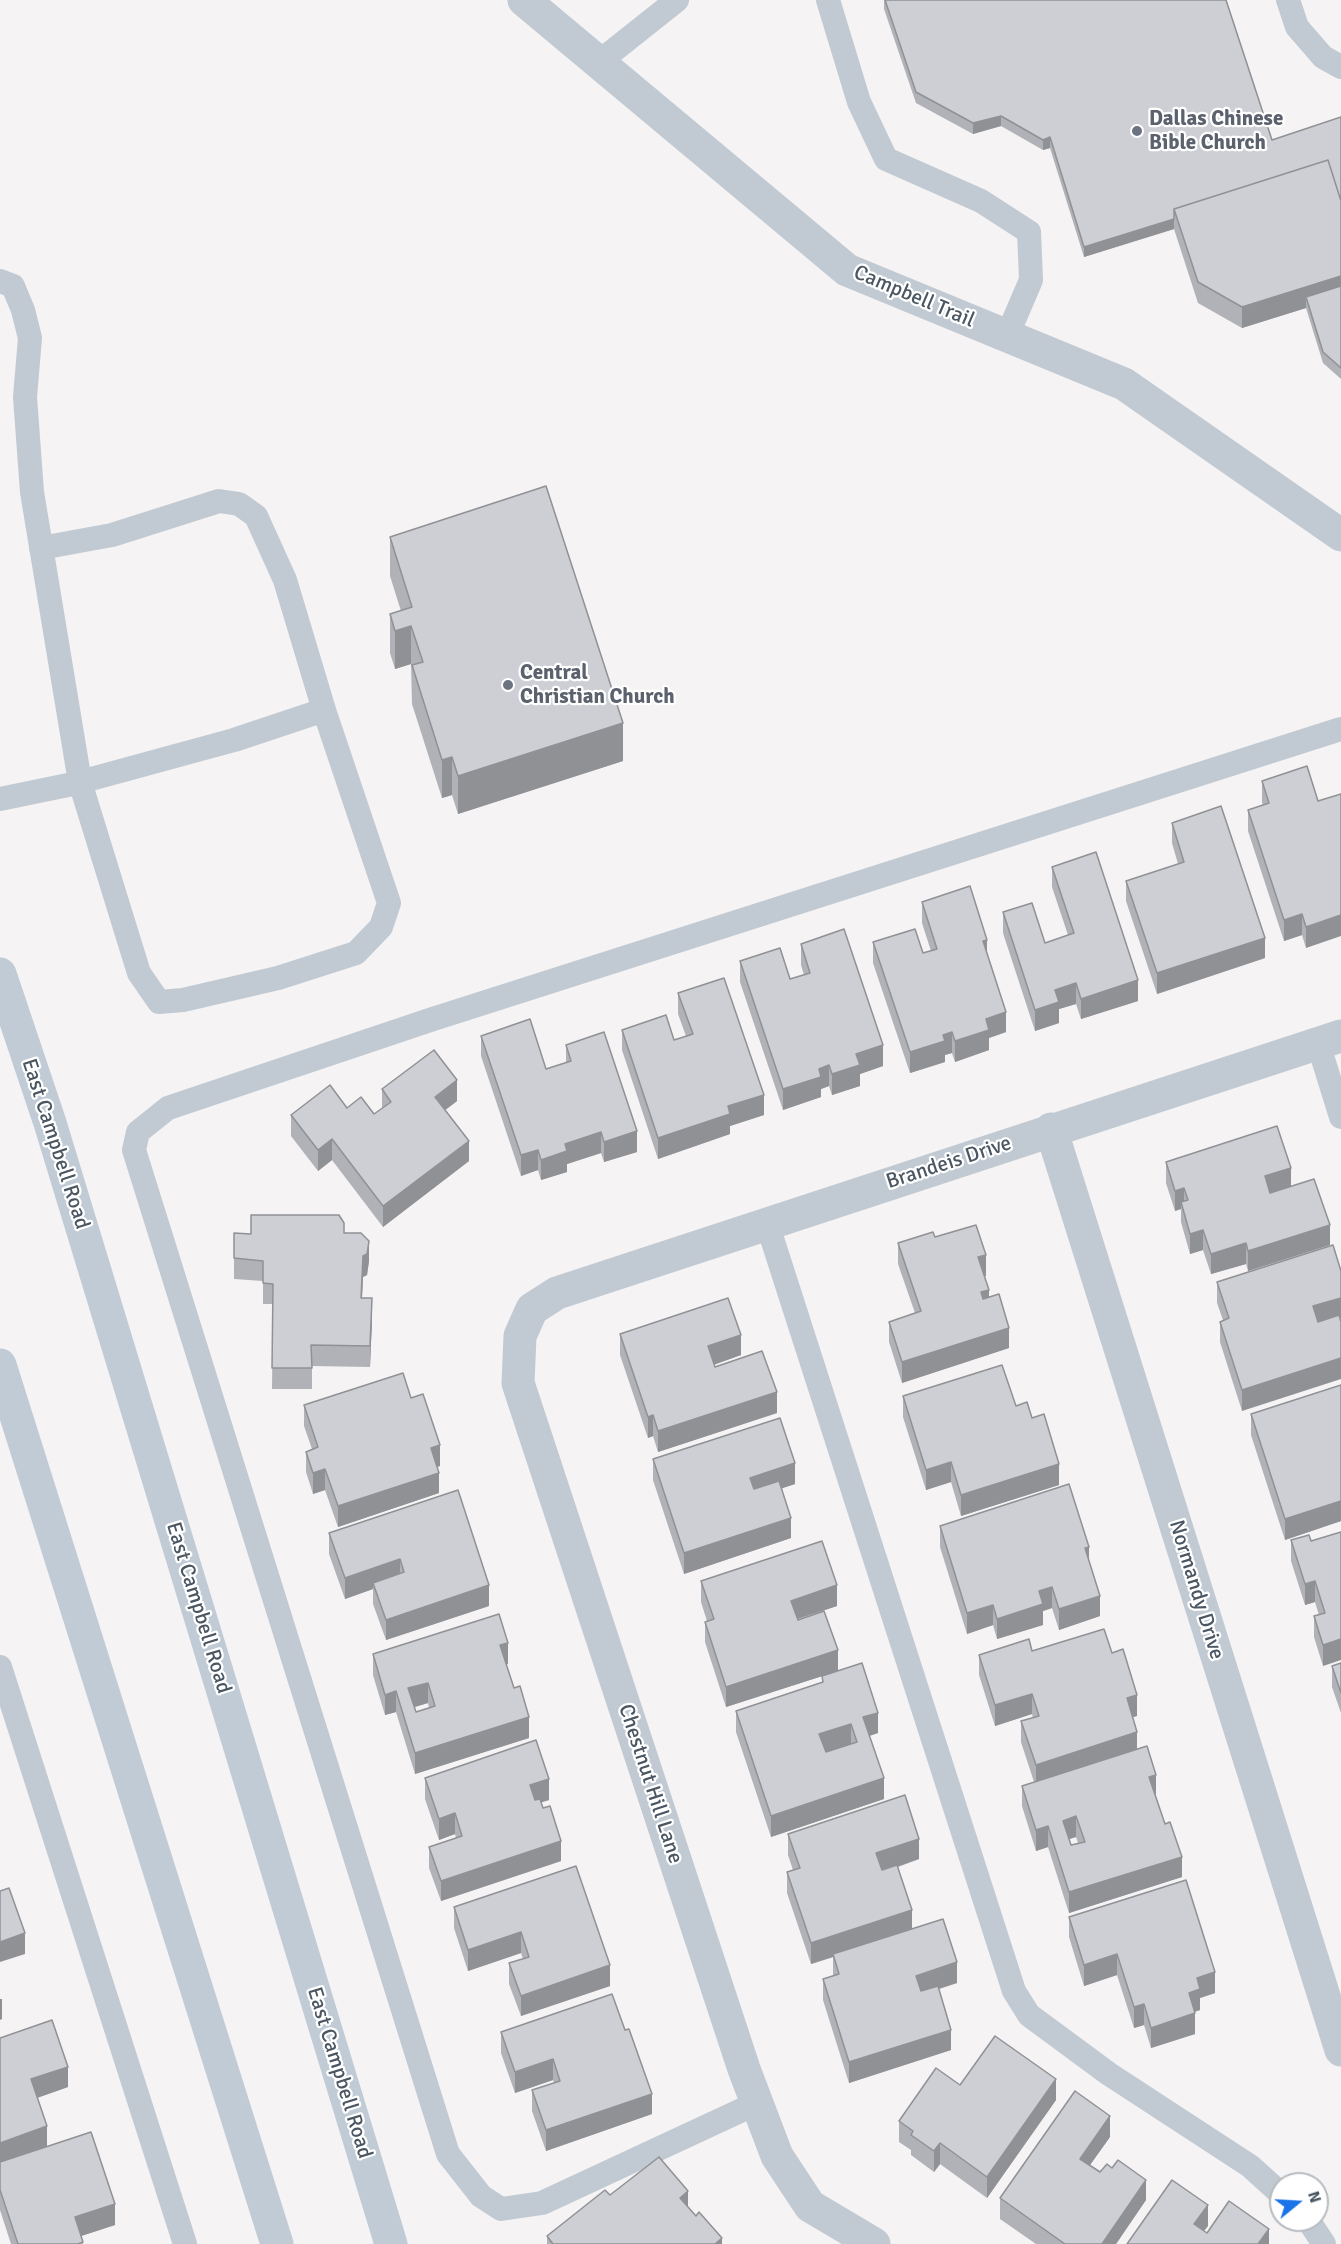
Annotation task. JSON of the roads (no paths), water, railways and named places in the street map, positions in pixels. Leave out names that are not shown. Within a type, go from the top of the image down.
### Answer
[{"type":"main road","name":"East Campbell Road","points":[[0,974],[50,1123],[391,2244]]},
{"type":"main road","points":[[0,1365],[277,2244]]},
{"type":"street","name":"Campbell Trail","points":[[524,0],[847,270],[1124,384],[1341,536]]},
{"type":"street","name":"Brandeis Drive","points":[[557,1293],[1051,1129],[1329,1040]]},
{"type":"street","name":"Normandy Drive","points":[[1051,1129],[1341,2050]]},
{"type":"street","name":"Chestnut Hill Lane","points":[[557,1293],[532,1309],[520,1336],[518,1383],[757,2103],[777,2156],[810,2206],[853,2238]]},
{"type":"lane","points":[[599,62],[676,0]]},
{"type":"lane","points":[[828,0],[859,102],[886,159],[981,201],[1029,232],[1031,280],[1007,336]]},
{"type":"lane","points":[[1288,0],[1297,27],[1323,57],[1341,67]]},
{"type":"lane","points":[[0,281],[13,286],[23,310],[30,338],[25,397],[32,492],[41,548],[80,782],[139,974],[159,1002],[183,1000],[278,978],[356,953],[381,927],[389,903],[324,710],[285,580],[256,516],[239,504],[219,501],[112,535],[41,548]]},
{"type":"lane","points":[[0,799],[80,782],[234,740],[324,710]]},
{"type":"lane","points":[[757,2103],[542,2203],[501,2209],[481,2196],[448,2154],[134,1150],[138,1132],[168,1108],[433,1018],[1341,729]]},
{"type":"lane","points":[[1329,1040],[1341,1117]]},
{"type":"lane","points":[[767,1223],[1014,1991],[1029,2015],[1109,2074],[1250,2166],[1269,2183]]},
{"type":"lane","points":[[0,1666],[185,2244]]},
{"type":"place","name":"Dallas Chinese Bible Church","points":[[1137,131]]},
{"type":"place","name":"Central Christian Church","points":[[508,685]]}]
